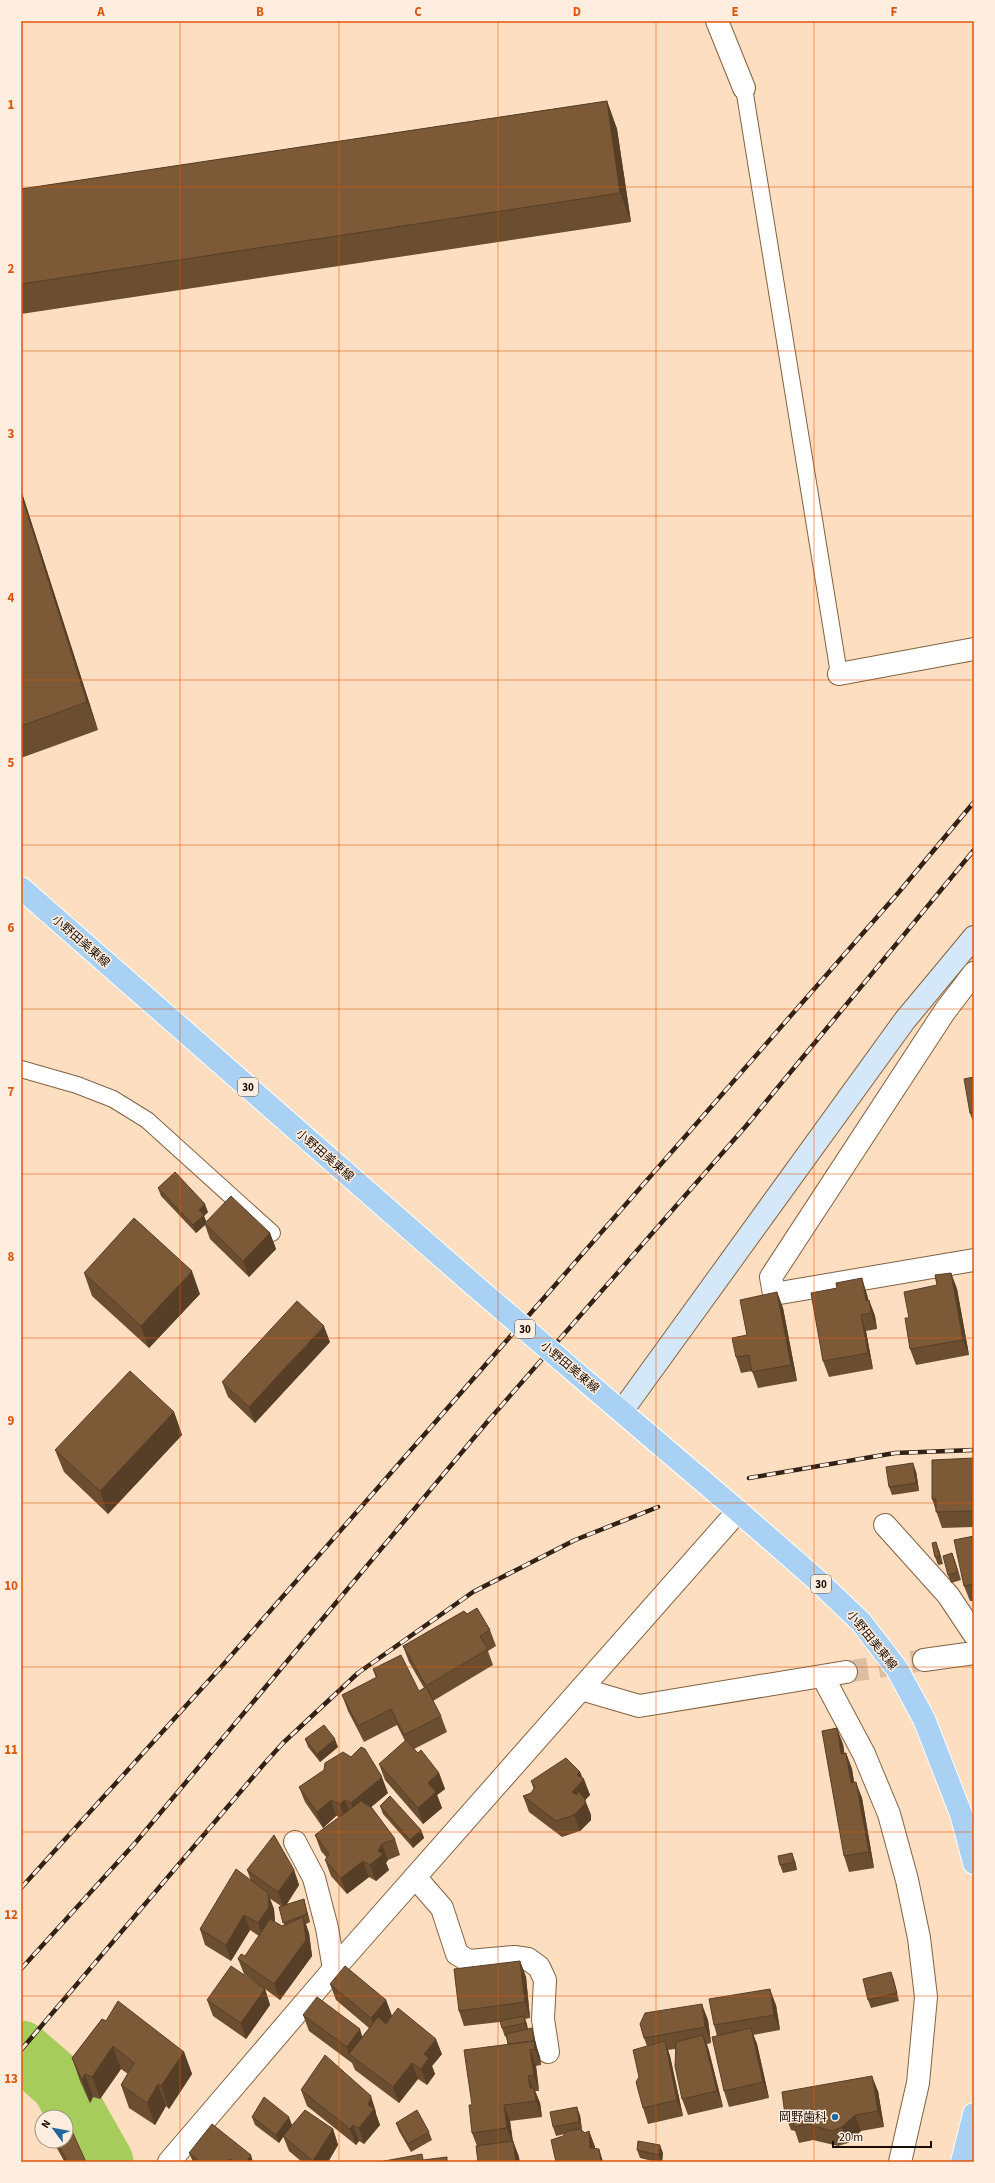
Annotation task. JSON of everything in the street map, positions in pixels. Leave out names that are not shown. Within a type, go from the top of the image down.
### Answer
[{"type":"main road","name":"小野田美東線","points":[[21,888],[475,1286],[738,1511],[818,1581],[861,1622],[897,1669],[924,1719],[946,1772],[961,1814],[974,1863]]},
{"type":"main road","points":[[962,2162],[974,2114]]},
{"type":"street","points":[[717,21],[744,88]]},
{"type":"street","points":[[839,674],[974,649]]},
{"type":"street","points":[[622,1411],[901,1027],[974,937]]},
{"type":"street","points":[[974,973],[945,1011],[771,1277],[774,1294],[974,1260]]},
{"type":"street","points":[[168,2162],[334,1969],[738,1511]]},
{"type":"street","points":[[885,1525],[948,1595],[974,1634]]},
{"type":"street","points":[[924,1660],[974,1652]]},
{"type":"street","points":[[581,1689],[639,1706],[823,1677],[846,1672]]},
{"type":"street","points":[[823,1677],[864,1754],[889,1814],[907,1880],[920,1938],[926,1997],[919,2075],[900,2162]]},
{"type":"street","points":[[295,1842],[314,1878],[327,1928],[334,1969]]},
{"type":"street","points":[[415,1877],[442,1908],[458,1954],[469,1961],[514,1957],[528,1959],[539,1967],[545,1980],[543,2019],[548,2052]]},
{"type":"lane","points":[[744,88],[839,674]]},
{"type":"lane","points":[[21,1069],[77,1085],[113,1099],[147,1120],[272,1233]]},
{"type":"building","points":[[607,101],[620,193],[21,284],[21,189]]},
{"type":"building","points":[[21,494],[87,702],[21,726]]},
{"type":"building","points":[[974,1077],[974,1112],[970,1113],[964,1079]]},
{"type":"building","points":[[175,1172],[205,1204],[199,1210],[204,1215],[193,1225],[158,1188]]},
{"type":"building","points":[[231,1196],[270,1233],[243,1261],[205,1223]]},
{"type":"building","points":[[134,1218],[192,1271],[141,1326],[84,1273]]},
{"type":"building","points":[[951,1273],[963,1340],[910,1349],[905,1318],[909,1318],[904,1292],[937,1285],[935,1275]]},
{"type":"building","points":[[862,1278],[866,1301],[869,1300],[871,1313],[861,1315],[868,1353],[823,1361],[811,1293],[837,1288],[836,1283]]},
{"type":"building","points":[[777,1292],[791,1365],[752,1372],[749,1355],[736,1357],[732,1338],[747,1335],[740,1300]]},
{"type":"building","points":[[297,1301],[324,1326],[249,1407],[222,1382]]},
{"type":"building","points":[[130,1371],[174,1412],[100,1491],[55,1450]]},
{"type":"building","points":[[974,1458],[974,1511],[936,1512],[936,1499],[932,1499],[932,1460]]},
{"type":"building","points":[[913,1463],[916,1483],[889,1487],[886,1467]]},
{"type":"building","points":[[974,1536],[974,1584],[964,1586],[954,1540]]},
{"type":"building","points":[[936,1542],[940,1556],[935,1557],[932,1543]]},
{"type":"building","points":[[952,1553],[958,1572],[948,1575],[943,1556]]},
{"type":"building","points":[[477,1608],[490,1630],[480,1636],[488,1649],[426,1686],[403,1646],[464,1611],[467,1614]]},
{"type":"building","points":[[401,1655],[419,1691],[426,1687],[441,1716],[404,1735],[391,1709],[358,1726],[342,1695],[377,1677],[373,1669]]},
{"type":"building","points":[[324,1725],[335,1739],[317,1754],[305,1739]]},
{"type":"building","points":[[837,1728],[841,1754],[846,1753],[851,1783],[856,1782],[869,1852],[844,1856],[822,1731]]},
{"type":"building","points":[[406,1740],[418,1753],[421,1750],[439,1773],[428,1783],[436,1792],[418,1808],[379,1764]]},
{"type":"building","points":[[361,1747],[365,1749],[382,1777],[351,1803],[345,1800],[340,1804],[331,1800],[317,1812],[299,1787],[324,1770],[325,1763],[343,1752],[351,1757]]},
{"type":"building","points":[[566,1758],[580,1772],[577,1775],[584,1779],[572,1792],[577,1795],[578,1791],[585,1799],[585,1804],[574,1815],[556,1821],[523,1796],[531,1793],[535,1787],[531,1781]]},
{"type":"building","points":[[390,1796],[421,1830],[410,1840],[380,1806]]},
{"type":"building","points":[[361,1801],[372,1808],[395,1839],[382,1844],[378,1851],[383,1854],[370,1865],[363,1861],[341,1878],[325,1860],[329,1854],[315,1835]]},
{"type":"building","points":[[274,1835],[294,1870],[278,1892],[247,1870]]},
{"type":"building","points":[[792,1853],[794,1862],[780,1865],[778,1856]]},
{"type":"building","points":[[236,1869],[268,1893],[269,1907],[258,1923],[244,1915],[226,1945],[200,1929]]},
{"type":"building","points":[[304,1899],[307,1914],[283,1923],[279,1907]]},
{"type":"building","points":[[303,1917],[306,1940],[274,1984],[238,1959],[241,1954],[245,1956],[270,1919],[282,1926]]},
{"type":"building","points":[[520,1961],[525,2002],[459,2011],[454,1969]]},
{"type":"building","points":[[231,1966],[265,1989],[241,2023],[207,2000]]},
{"type":"building","points":[[345,1966],[386,2000],[371,2018],[330,1984]]},
{"type":"building","points":[[891,1972],[897,1993],[868,2000],[863,1979]]},
{"type":"building","points":[[770,1989],[774,2015],[714,2025],[709,1999]]},
{"type":"building","points":[[317,1997],[360,2029],[347,2047],[303,2015]]},
{"type":"building","points":[[118,2001],[184,2052],[161,2086],[158,2084],[147,2103],[121,2085],[134,2063],[113,2046],[92,2077],[85,2074],[82,2080],[72,2058],[102,2019],[106,2021]]},
{"type":"building","points":[[702,2004],[705,2027],[644,2038],[640,2024],[645,2013]]},
{"type":"building","points":[[398,2008],[436,2039],[424,2054],[429,2058],[421,2069],[412,2063],[393,2087],[349,2054],[378,2017],[386,2024]]},
{"type":"building","points":[[524,2016],[525,2023],[502,2028],[500,2021]]},
{"type":"building","points":[[532,2028],[534,2041],[508,2044],[506,2034]]},
{"type":"building","points":[[751,2028],[763,2082],[724,2091],[712,2037]]},
{"type":"building","points":[[703,2035],[717,2091],[682,2099],[675,2066],[676,2042]]},
{"type":"building","points":[[534,2041],[535,2049],[530,2050],[534,2075],[528,2076],[530,2088],[534,2088],[536,2101],[504,2105],[507,2128],[472,2133],[469,2105],[472,2105],[464,2050]]},
{"type":"building","points":[[665,2041],[677,2100],[643,2108],[636,2082],[639,2077],[633,2050]]},
{"type":"building","points":[[325,2055],[371,2096],[368,2105],[374,2109],[359,2128],[353,2125],[350,2129],[301,2090]]},
{"type":"building","points":[[872,2076],[878,2111],[855,2115],[842,2127],[832,2131],[807,2124],[794,2127],[792,2115],[785,2115],[782,2092]]},
{"type":"building","points":[[264,2097],[289,2117],[276,2135],[252,2117]]},
{"type":"building","points":[[577,2107],[579,2122],[553,2127],[550,2112]]},
{"type":"building","points":[[305,2110],[333,2129],[313,2161],[283,2136]]},
{"type":"building","points":[[417,2110],[429,2132],[408,2144],[396,2123]]},
{"type":"building","points":[[212,2124],[251,2155],[246,2162],[234,2162],[230,2159],[227,2162],[200,2162],[189,2153]]},
{"type":"building","points":[[580,2129],[585,2133],[589,2131],[590,2148],[599,2149],[601,2162],[556,2162],[551,2140],[563,2136],[567,2131]]},
{"type":"building","points":[[74,2136],[86,2162],[64,2162],[66,2159],[60,2149],[74,2149]]},
{"type":"building","points":[[513,2141],[516,2162],[478,2162],[476,2146]]},
{"type":"building","points":[[638,2141],[660,2145],[659,2155],[637,2150]]},
{"type":"building","points":[[422,2154],[423,2160],[447,2157],[447,2162],[379,2162]]},
{"type":"waterway","points":[[21,2050],[60,2084],[104,2162]]},
{"type":"tunnel","points":[[846,1672],[924,1660]]},
{"type":"railway","points":[[21,1888],[222,1666],[899,892],[974,802]]},
{"type":"railway","points":[[21,1969],[136,1842],[488,1421],[746,1126],[974,850]]},
{"type":"railway","points":[[749,1478],[895,1453],[974,1450]]},
{"type":"railway","points":[[21,2050],[264,1764],[283,1743],[358,1673],[473,1592],[575,1540],[658,1507]]},
{"type":"place","name":"岡野歯科","points":[[835,2117]]}]
